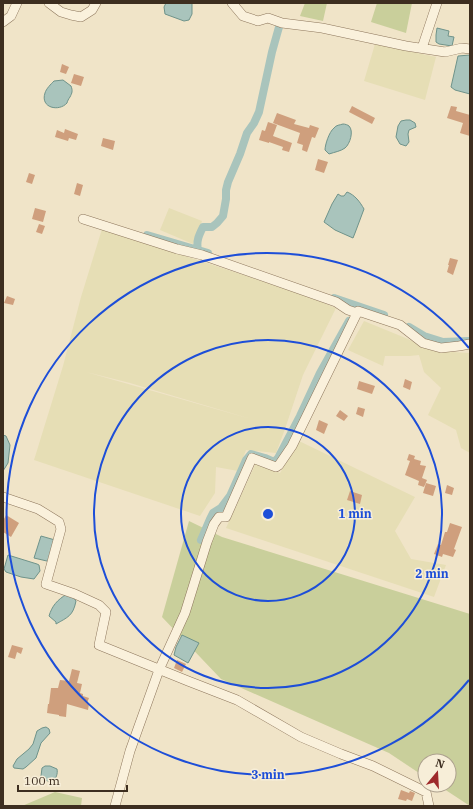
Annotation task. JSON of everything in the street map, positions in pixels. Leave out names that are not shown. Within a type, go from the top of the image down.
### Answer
[{"type":"street","points":[[3,22],[11,16],[17,3]]},
{"type":"street","points":[[49,3],[61,12],[81,16],[92,10],[96,3]]},
{"type":"street","points":[[232,3],[243,16],[258,21],[268,18],[282,23],[322,28],[445,52],[462,48],[470,49]]},
{"type":"street","points":[[422,48],[437,3]]},
{"type":"street","points":[[83,218],[177,249],[202,255],[321,296],[336,302],[348,310],[357,313],[358,311],[400,325],[423,343],[441,348],[470,344]]},
{"type":"street","points":[[115,806],[130,751],[159,670],[185,613],[214,524],[219,517],[226,516],[252,458],[276,467],[292,446],[357,313]]},
{"type":"street","points":[[3,497],[38,509],[59,522],[61,529],[46,584],[99,604],[106,612],[99,645],[237,700],[301,737],[373,766],[426,792],[429,806]]},
{"type":"shaded area","points":[[375,44],[436,57],[425,100],[364,81]]},
{"type":"shaded area","points":[[169,208],[202,221],[193,244],[160,230]]},
{"type":"shaded area","points":[[102,229],[299,293],[336,308],[303,375],[276,453],[246,450],[238,471],[216,467],[215,493],[200,516],[34,460],[63,366],[81,297]],"holes":[[[86,372],[130,383],[251,419]]]},
{"type":"shaded area","points":[[364,321],[433,351],[470,353],[470,453],[461,448],[456,430],[428,415],[441,388],[424,372],[419,355],[385,356],[383,366],[348,350]]},
{"type":"shaded area","points":[[299,441],[415,497],[395,531],[411,559],[446,565],[434,597],[226,528],[256,463],[280,473]]},
{"type":"green space","points":[[305,3],[327,3],[323,21],[300,16]]},
{"type":"green space","points":[[377,3],[412,3],[406,33],[371,22]]},
{"type":"green space","points":[[189,521],[222,537],[470,614],[470,806],[450,793],[457,793],[457,753],[417,753],[417,772],[389,753],[221,679],[162,617]]},
{"type":"green space","points":[[55,792],[82,798],[81,806],[22,806]]},
{"type":"water","points":[[166,3],[192,3],[192,14],[189,20],[184,21],[165,14],[164,7]]},
{"type":"water","points":[[437,28],[449,31],[448,36],[454,37],[452,46],[439,44],[436,42]]},
{"type":"water","points":[[470,55],[470,94],[455,90],[451,87],[458,56]]},
{"type":"water","points":[[63,80],[71,86],[72,91],[67,103],[64,106],[55,108],[51,107],[45,102],[44,98],[46,91],[54,81]]},
{"type":"water","points":[[410,120],[415,123],[416,127],[409,130],[409,142],[406,146],[400,144],[396,137],[398,126],[401,121]]},
{"type":"water","points":[[343,124],[348,125],[351,131],[351,137],[348,144],[340,151],[329,154],[325,150],[329,135],[335,127]]},
{"type":"water","points":[[347,192],[357,199],[364,209],[353,238],[335,230],[324,222],[338,194],[344,196]]},
{"type":"water","points":[[3,435],[6,436],[10,445],[8,463],[3,471]]},
{"type":"water","points":[[41,536],[55,540],[51,562],[34,558]]},
{"type":"water","points":[[8,555],[39,565],[40,571],[34,579],[21,577],[6,572],[4,569]]},
{"type":"water","points":[[67,594],[73,597],[76,601],[75,606],[69,616],[56,624],[56,622],[49,616],[50,612],[53,606]]},
{"type":"water","points":[[182,635],[199,643],[188,663],[174,655]]},
{"type":"water","points":[[46,727],[49,729],[50,733],[41,743],[36,758],[23,769],[14,768],[13,766],[17,759],[33,744],[37,731]]},
{"type":"water","points":[[45,766],[50,766],[57,769],[53,782],[44,780],[41,776],[42,768]]},
{"type":"building","points":[[62,64],[69,67],[66,74],[60,72]]},
{"type":"building","points":[[74,74],[84,77],[81,86],[71,83]]},
{"type":"building","points":[[352,106],[375,118],[372,124],[349,112]]},
{"type":"building","points":[[451,106],[457,107],[456,111],[470,115],[470,136],[460,133],[463,123],[447,118]]},
{"type":"building","points":[[277,113],[296,120],[294,124],[309,128],[310,125],[319,128],[315,138],[312,137],[307,152],[302,150],[303,145],[297,143],[300,133],[273,123]]},
{"type":"building","points":[[268,122],[277,125],[273,136],[292,143],[289,152],[282,150],[283,147],[259,140],[262,130],[265,131]]},
{"type":"building","points":[[65,129],[78,134],[76,140],[69,138],[68,141],[55,137],[57,130],[64,133]]},
{"type":"building","points":[[103,138],[115,141],[113,150],[101,146]]},
{"type":"building","points":[[318,159],[328,162],[324,173],[315,170]]},
{"type":"building","points":[[29,173],[35,175],[32,184],[26,182]]},
{"type":"building","points":[[77,183],[83,185],[80,196],[74,194]]},
{"type":"building","points":[[35,208],[46,211],[43,222],[32,219]]},
{"type":"building","points":[[39,224],[45,226],[42,234],[36,232]]},
{"type":"building","points":[[450,258],[458,260],[453,275],[447,272]]},
{"type":"building","points":[[7,296],[15,299],[13,305],[4,303]]},
{"type":"building","points":[[405,379],[412,382],[410,390],[403,387]]},
{"type":"building","points":[[359,381],[375,386],[372,394],[357,389]]},
{"type":"building","points":[[358,407],[365,409],[363,417],[356,414]]},
{"type":"building","points":[[340,410],[348,416],[344,421],[336,416]]},
{"type":"building","points":[[319,420],[328,424],[324,434],[316,430]]},
{"type":"building","points":[[409,454],[415,456],[414,459],[421,461],[420,465],[426,466],[422,478],[427,480],[424,487],[418,485],[419,481],[405,475],[410,461],[407,460]]},
{"type":"building","points":[[426,483],[436,486],[433,496],[423,493]]},
{"type":"building","points":[[447,485],[454,488],[452,495],[445,493]]},
{"type":"building","points":[[350,491],[362,495],[360,504],[347,500]]},
{"type":"building","points":[[6,515],[19,523],[11,537],[3,532],[3,521]]},
{"type":"building","points":[[450,523],[462,527],[454,549],[456,550],[453,557],[443,554],[442,557],[434,554],[438,544],[441,545],[445,532],[447,532]]},
{"type":"building","points":[[12,645],[23,648],[21,654],[17,652],[15,659],[8,657]]},
{"type":"building","points":[[177,660],[186,664],[182,672],[174,668]]},
{"type":"building","points":[[72,669],[80,671],[77,683],[82,684],[80,693],[89,698],[87,703],[89,704],[88,710],[67,704],[66,717],[47,713],[51,688],[58,688],[60,680],[69,681]]},
{"type":"building","points":[[401,790],[409,793],[410,791],[415,793],[412,801],[407,799],[406,801],[398,799]]},
{"type":"waterway","points":[[208,253],[198,250],[198,238],[203,227],[212,227],[223,216],[228,182],[247,133],[259,112],[279,27]]},
{"type":"waterway","points":[[147,235],[198,250]]},
{"type":"waterway","points":[[334,298],[384,315]]},
{"type":"waterway","points":[[201,540],[213,513],[221,508],[230,496],[246,460],[251,454],[274,462],[278,458],[320,373],[349,321]]},
{"type":"waterway","points":[[409,327],[424,336],[443,342],[469,341]]}]
